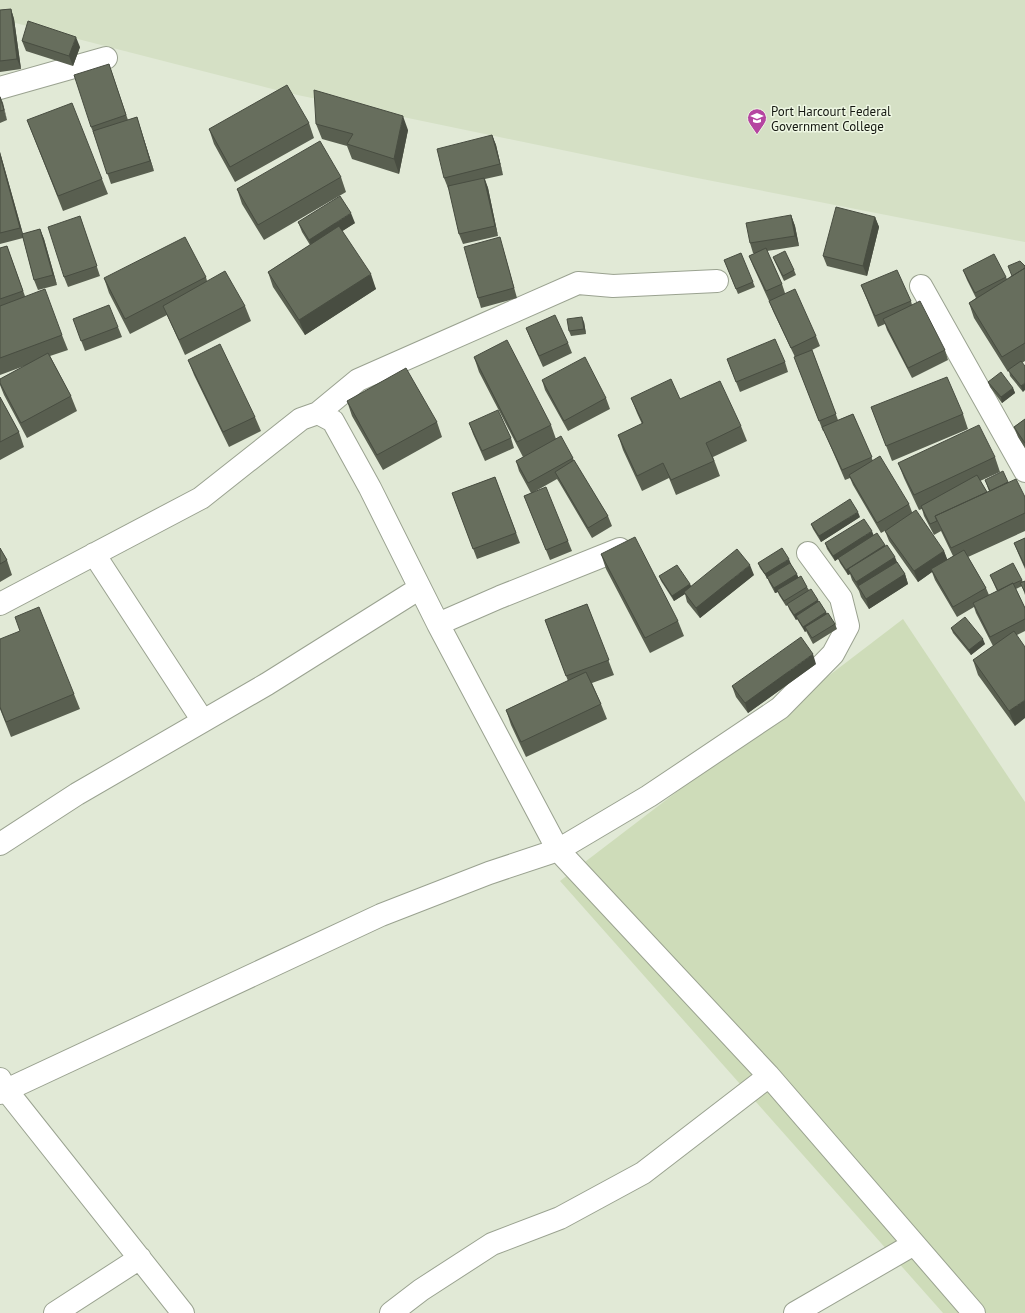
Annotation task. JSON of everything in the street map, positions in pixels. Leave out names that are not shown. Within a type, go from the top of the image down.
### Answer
[{"type":"street","points":[[0,88],[106,58]]},
{"type":"street","points":[[0,604],[201,498],[301,419],[318,413],[358,380],[578,283],[613,286],[717,281]]},
{"type":"street","points":[[921,286],[1025,470]]},
{"type":"street","points":[[318,413],[333,421],[370,488],[438,624],[558,850],[769,1076],[974,1313]]},
{"type":"street","points":[[438,624],[500,597],[620,549]]},
{"type":"street","points":[[183,1313],[2,1088],[381,915],[489,873],[558,850],[649,796],[780,708],[834,654],[848,626],[841,598],[808,553]]},
{"type":"street","points":[[94,554],[203,721]]},
{"type":"street","points":[[0,844],[77,794],[267,684],[420,588]]},
{"type":"street","points":[[391,1313],[421,1290],[492,1244],[560,1218],[643,1172],[769,1076]]},
{"type":"street","points":[[795,1313],[914,1244]]},
{"type":"street","points":[[55,1313],[140,1258]]},
{"type":"shaded area","name":"Port Harcourt Federal Government College","points":[[0,0],[1025,0],[1025,242],[692,177],[288,93],[0,19]]},
{"type":"shaded area","points":[[903,619],[1025,802],[1025,1313],[943,1313],[560,881]]},
{"type":"building","points":[[11,9],[17,59],[0,61],[0,10]]},
{"type":"building","points":[[28,21],[76,37],[69,56],[22,41]]},
{"type":"building","points":[[109,64],[126,115],[91,127],[74,75]]},
{"type":"building","points":[[287,85],[309,123],[230,167],[209,129]]},
{"type":"building","points":[[314,90],[403,116],[394,159],[347,144],[353,134],[316,124]]},
{"type":"building","points":[[0,97],[4,110],[0,111]]},
{"type":"building","points":[[72,103],[102,179],[58,196],[27,120]]},
{"type":"building","points":[[137,117],[150,161],[107,174],[93,131]]},
{"type":"building","points":[[492,135],[500,164],[444,178],[437,149]]},
{"type":"building","points":[[320,141],[341,177],[258,225],[237,189]]},
{"type":"building","points":[[0,155],[20,228],[0,233]]},
{"type":"building","points":[[484,178],[495,226],[459,234],[448,186]]},
{"type":"building","points":[[340,196],[351,213],[309,240],[298,222]]},
{"type":"building","points":[[836,207],[875,217],[863,266],[823,256]]},
{"type":"building","points":[[791,215],[795,236],[750,243],[746,223]]},
{"type":"building","points":[[80,216],[97,266],[64,277],[48,227]]},
{"type":"building","points":[[339,226],[371,274],[299,320],[268,272]]},
{"type":"building","points":[[40,229],[53,275],[34,280],[22,234]]},
{"type":"building","points":[[185,237],[206,277],[125,319],[104,278]]},
{"type":"building","points":[[500,237],[514,288],[478,298],[464,247]]},
{"type":"building","points":[[7,246],[23,291],[0,299],[0,248]]},
{"type":"building","points":[[766,248],[782,284],[766,291],[749,256]]},
{"type":"building","points":[[785,251],[794,270],[783,276],[773,257]]},
{"type":"building","points":[[741,253],[753,282],[736,289],[724,260]]},
{"type":"building","points":[[994,254],[1006,277],[975,293],[963,270]]},
{"type":"building","points":[[1020,261],[1025,268],[1012,276],[1008,266]]},
{"type":"building","points":[[1025,268],[1025,343],[1002,357],[969,303]]},
{"type":"building","points":[[897,270],[911,301],[875,316],[861,285]]},
{"type":"building","points":[[225,271],[245,306],[179,340],[163,306]]},
{"type":"building","points":[[45,289],[62,335],[0,358],[0,306]]},
{"type":"building","points":[[795,289],[816,336],[791,348],[769,301]]},
{"type":"building","points":[[920,301],[945,350],[908,368],[883,319]]},
{"type":"building","points":[[109,305],[118,327],[81,341],[73,319]]},
{"type":"building","points":[[555,315],[568,343],[539,356],[526,328]]},
{"type":"building","points":[[582,317],[584,329],[569,331],[567,319]]},
{"type":"building","points":[[775,339],[785,362],[736,382],[727,359]]},
{"type":"building","points":[[507,340],[551,425],[517,442],[474,357]]},
{"type":"building","points":[[220,344],[255,417],[223,432],[188,360]]},
{"type":"building","points":[[812,350],[836,414],[819,421],[794,357]]},
{"type":"building","points":[[48,353],[71,396],[21,423],[0,383],[0,379]]},
{"type":"building","points":[[585,357],[606,398],[564,421],[542,380]]},
{"type":"building","points":[[1021,361],[1025,366],[1025,383],[1021,386],[1008,370]]},
{"type":"building","points":[[406,368],[437,422],[377,455],[347,401]]},
{"type":"building","points":[[1001,372],[1013,388],[1001,397],[988,382]]},
{"type":"building","points":[[947,377],[963,414],[886,446],[871,407]]},
{"type":"building","points":[[671,379],[680,399],[720,381],[741,426],[706,443],[714,461],[671,480],[663,463],[637,476],[618,435],[643,423],[631,398]]},
{"type":"building","points":[[0,397],[19,432],[0,442]]},
{"type":"building","points":[[498,410],[511,438],[482,451],[469,423]]},
{"type":"building","points":[[853,414],[872,457],[842,470],[822,427]]},
{"type":"building","points":[[1025,419],[1025,443],[1014,427]]},
{"type":"building","points":[[979,425],[995,457],[914,495],[898,463]]},
{"type":"building","points":[[561,436],[573,458],[528,483],[516,461]]},
{"type":"building","points":[[880,456],[909,504],[877,523],[849,475]]},
{"type":"building","points":[[574,460],[608,516],[588,528],[555,472]]},
{"type":"building","points":[[1003,471],[1008,482],[990,491],[985,480]]},
{"type":"building","points":[[977,475],[987,492],[935,516],[937,521],[930,524],[921,506]]},
{"type":"building","points":[[495,477],[516,533],[473,549],[452,493]]},
{"type":"building","points":[[1016,479],[1025,497],[1025,513],[951,548],[935,516]]},
{"type":"building","points":[[546,487],[568,541],[546,550],[524,496]]},
{"type":"building","points":[[850,499],[858,512],[819,536],[811,524]]},
{"type":"building","points":[[916,510],[944,551],[914,571],[885,531]]},
{"type":"building","points":[[864,519],[872,531],[833,556],[825,543]]},
{"type":"building","points":[[877,533],[885,545],[846,570],[838,558]]},
{"type":"building","points":[[635,537],[678,621],[645,638],[601,554]]},
{"type":"building","points":[[1025,538],[1025,566],[1014,543]]},
{"type":"building","points":[[887,545],[895,557],[856,582],[848,569]]},
{"type":"building","points":[[0,548],[7,560],[0,564]]},
{"type":"building","points":[[782,548],[789,559],[765,574],[758,563]]},
{"type":"building","points":[[737,549],[750,565],[696,608],[684,592]]},
{"type":"building","points":[[964,550],[986,588],[953,607],[931,569]]},
{"type":"building","points":[[897,562],[905,574],[866,599],[858,586]]},
{"type":"building","points":[[790,563],[797,574],[774,588],[767,577]]},
{"type":"building","points":[[1013,563],[1022,580],[998,591],[990,575]]},
{"type":"building","points":[[677,565],[690,584],[672,596],[659,576]]},
{"type":"building","points":[[801,576],[807,587],[784,601],[777,590]]},
{"type":"building","points":[[1025,581],[1025,592],[1020,583]]},
{"type":"building","points":[[1013,583],[1025,608],[1025,619],[990,637],[973,603]]},
{"type":"building","points":[[811,589],[818,600],[794,615],[787,604]]},
{"type":"building","points":[[819,601],[826,612],[803,627],[796,616]]},
{"type":"building","points":[[587,604],[609,660],[566,676],[545,620]]},
{"type":"building","points":[[39,607],[74,694],[6,722],[0,707],[0,639],[20,631],[15,617]]},
{"type":"building","points":[[828,613],[835,624],[812,638],[805,627]]},
{"type":"building","points":[[965,617],[983,639],[969,650],[951,628]]},
{"type":"building","points":[[1014,631],[1025,647],[1025,700],[1009,711],[973,660]]},
{"type":"building","points":[[801,637],[813,654],[745,703],[732,686]]},
{"type":"building","points":[[586,672],[601,704],[521,742],[506,710]]},
{"type":"place","name":"Port Harcourt Federal Government College","points":[[757,135]]}]
